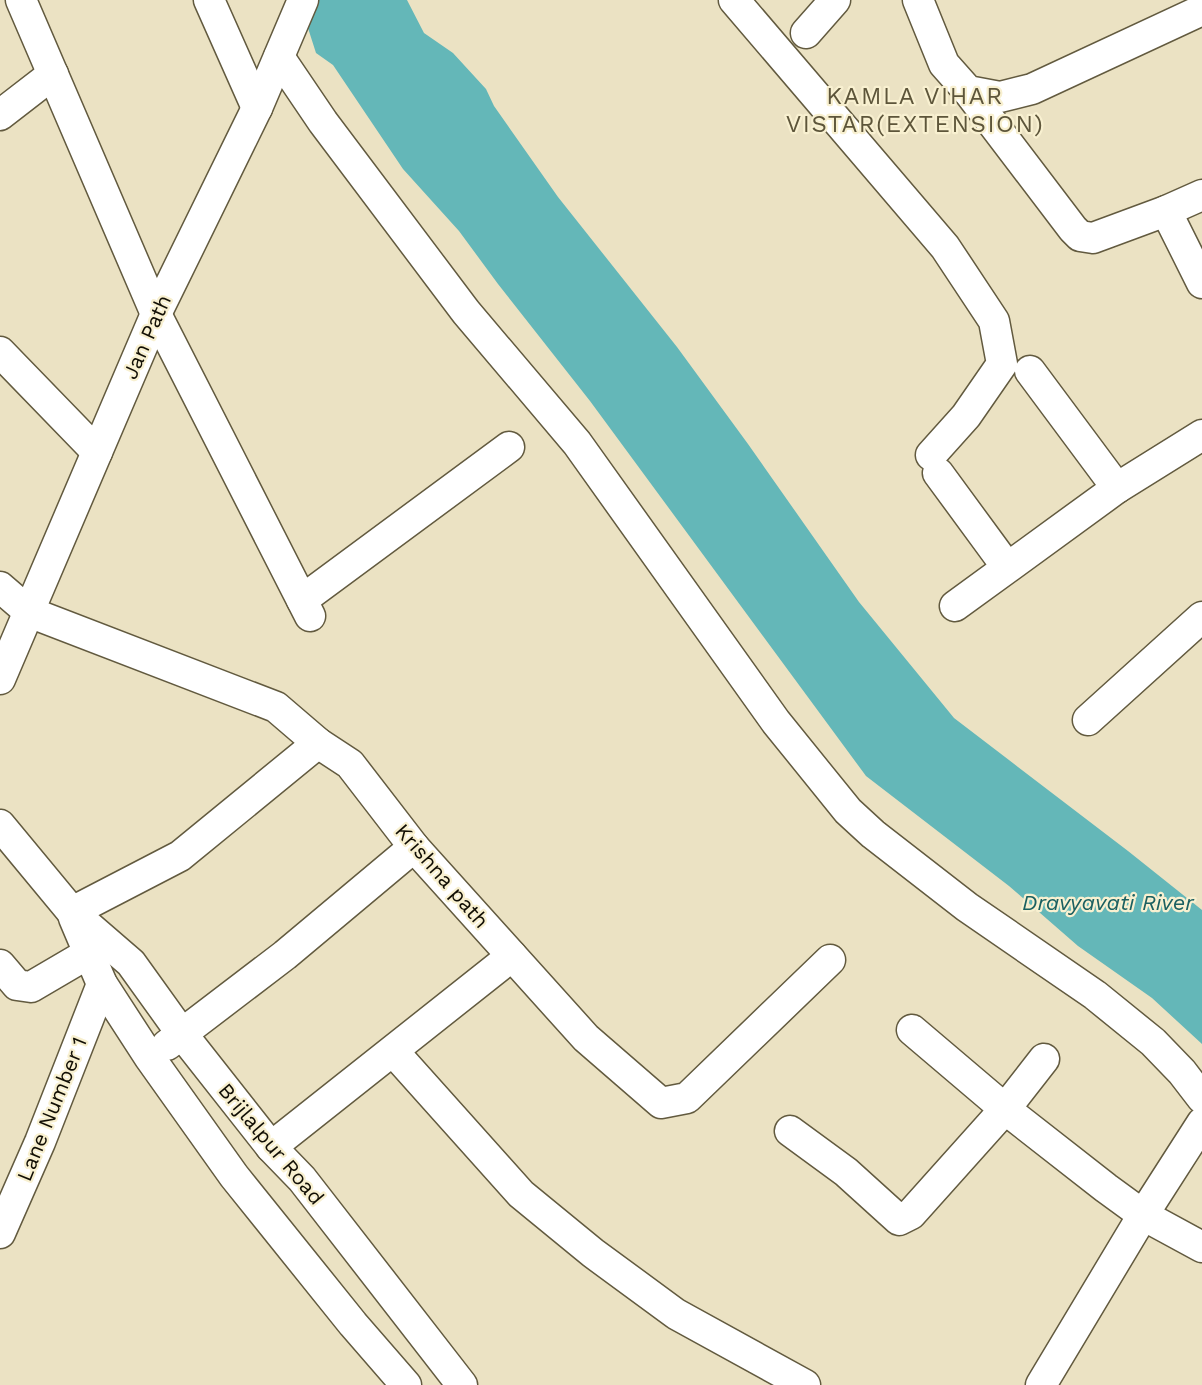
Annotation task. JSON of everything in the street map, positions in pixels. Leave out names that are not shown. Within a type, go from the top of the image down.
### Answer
[{"type":"street","points":[[21,0],[156,314],[306,608],[509,447]]},
{"type":"street","points":[[209,0],[257,108]]},
{"type":"street","points":[[734,0],[945,247],[994,321],[1002,363],[934,464],[1007,567]]},
{"type":"street","points":[[806,33],[836,0]]},
{"type":"street","points":[[918,0],[944,64],[968,91],[1080,236],[1093,238],[1202,195]]},
{"type":"street","name":"Jan Path","points":[[0,679],[156,314],[257,108],[301,4]]},
{"type":"street","points":[[968,91],[1000,97],[1032,89],[1202,10]]},
{"type":"street","points":[[279,57],[323,122],[466,312],[577,443],[776,722],[848,811],[873,834],[967,907],[1095,995],[1153,1042],[1182,1072],[1202,1098]]},
{"type":"street","points":[[0,115],[53,74]]},
{"type":"street","points":[[1166,211],[1202,283]]},
{"type":"street","points":[[0,352],[97,452]]},
{"type":"street","points":[[1030,371],[1117,488]]},
{"type":"street","points":[[955,606],[1117,488],[1202,435]]},
{"type":"street","name":"Krishna path","points":[[0,587],[29,612],[276,707],[318,743],[350,764],[414,847],[586,1038],[661,1103],[687,1098],[830,960]]},
{"type":"street","points":[[1088,720],[1202,617]]},
{"type":"street","points":[[72,912],[180,856],[318,743]]},
{"type":"street","name":"Brijlalpur Road","points":[[0,825],[72,912],[131,963],[182,1034],[271,1147],[302,1179],[462,1385]]},
{"type":"street","points":[[150,1058],[285,955],[414,847]]},
{"type":"street","name":"Brijlalpur Road","points":[[72,912],[102,984],[150,1058],[234,1176],[353,1324],[406,1385]]},
{"type":"street","points":[[0,965],[17,986],[32,987],[89,953]]},
{"type":"street","points":[[271,1147],[512,956]]},
{"type":"street","name":"Lane Number 1","points":[[0,1233],[40,1142],[102,984]]},
{"type":"street","points":[[912,1030],[1005,1109],[1143,1215],[1202,1247]]},
{"type":"street","points":[[393,1051],[521,1194],[593,1253],[676,1314],[805,1385]]},
{"type":"street","points":[[790,1131],[846,1172],[899,1220],[911,1214],[1005,1109],[1044,1059]]},
{"type":"street","points":[[1041,1385],[1143,1215],[1202,1124]]},
{"type":"water","name":"Dravyavati River","points":[[299,0],[407,0],[424,33],[453,53],[486,89],[494,106],[558,197],[677,347],[859,602],[954,718],[1202,910],[1202,1044],[1152,998],[1078,946],[1009,886],[866,776],[590,401],[459,231],[403,169],[333,65],[316,53]]},
{"type":"district","name":"KAMLA VIHAR VISTAR(EXTENSION)","points":[[915,110]]}]
